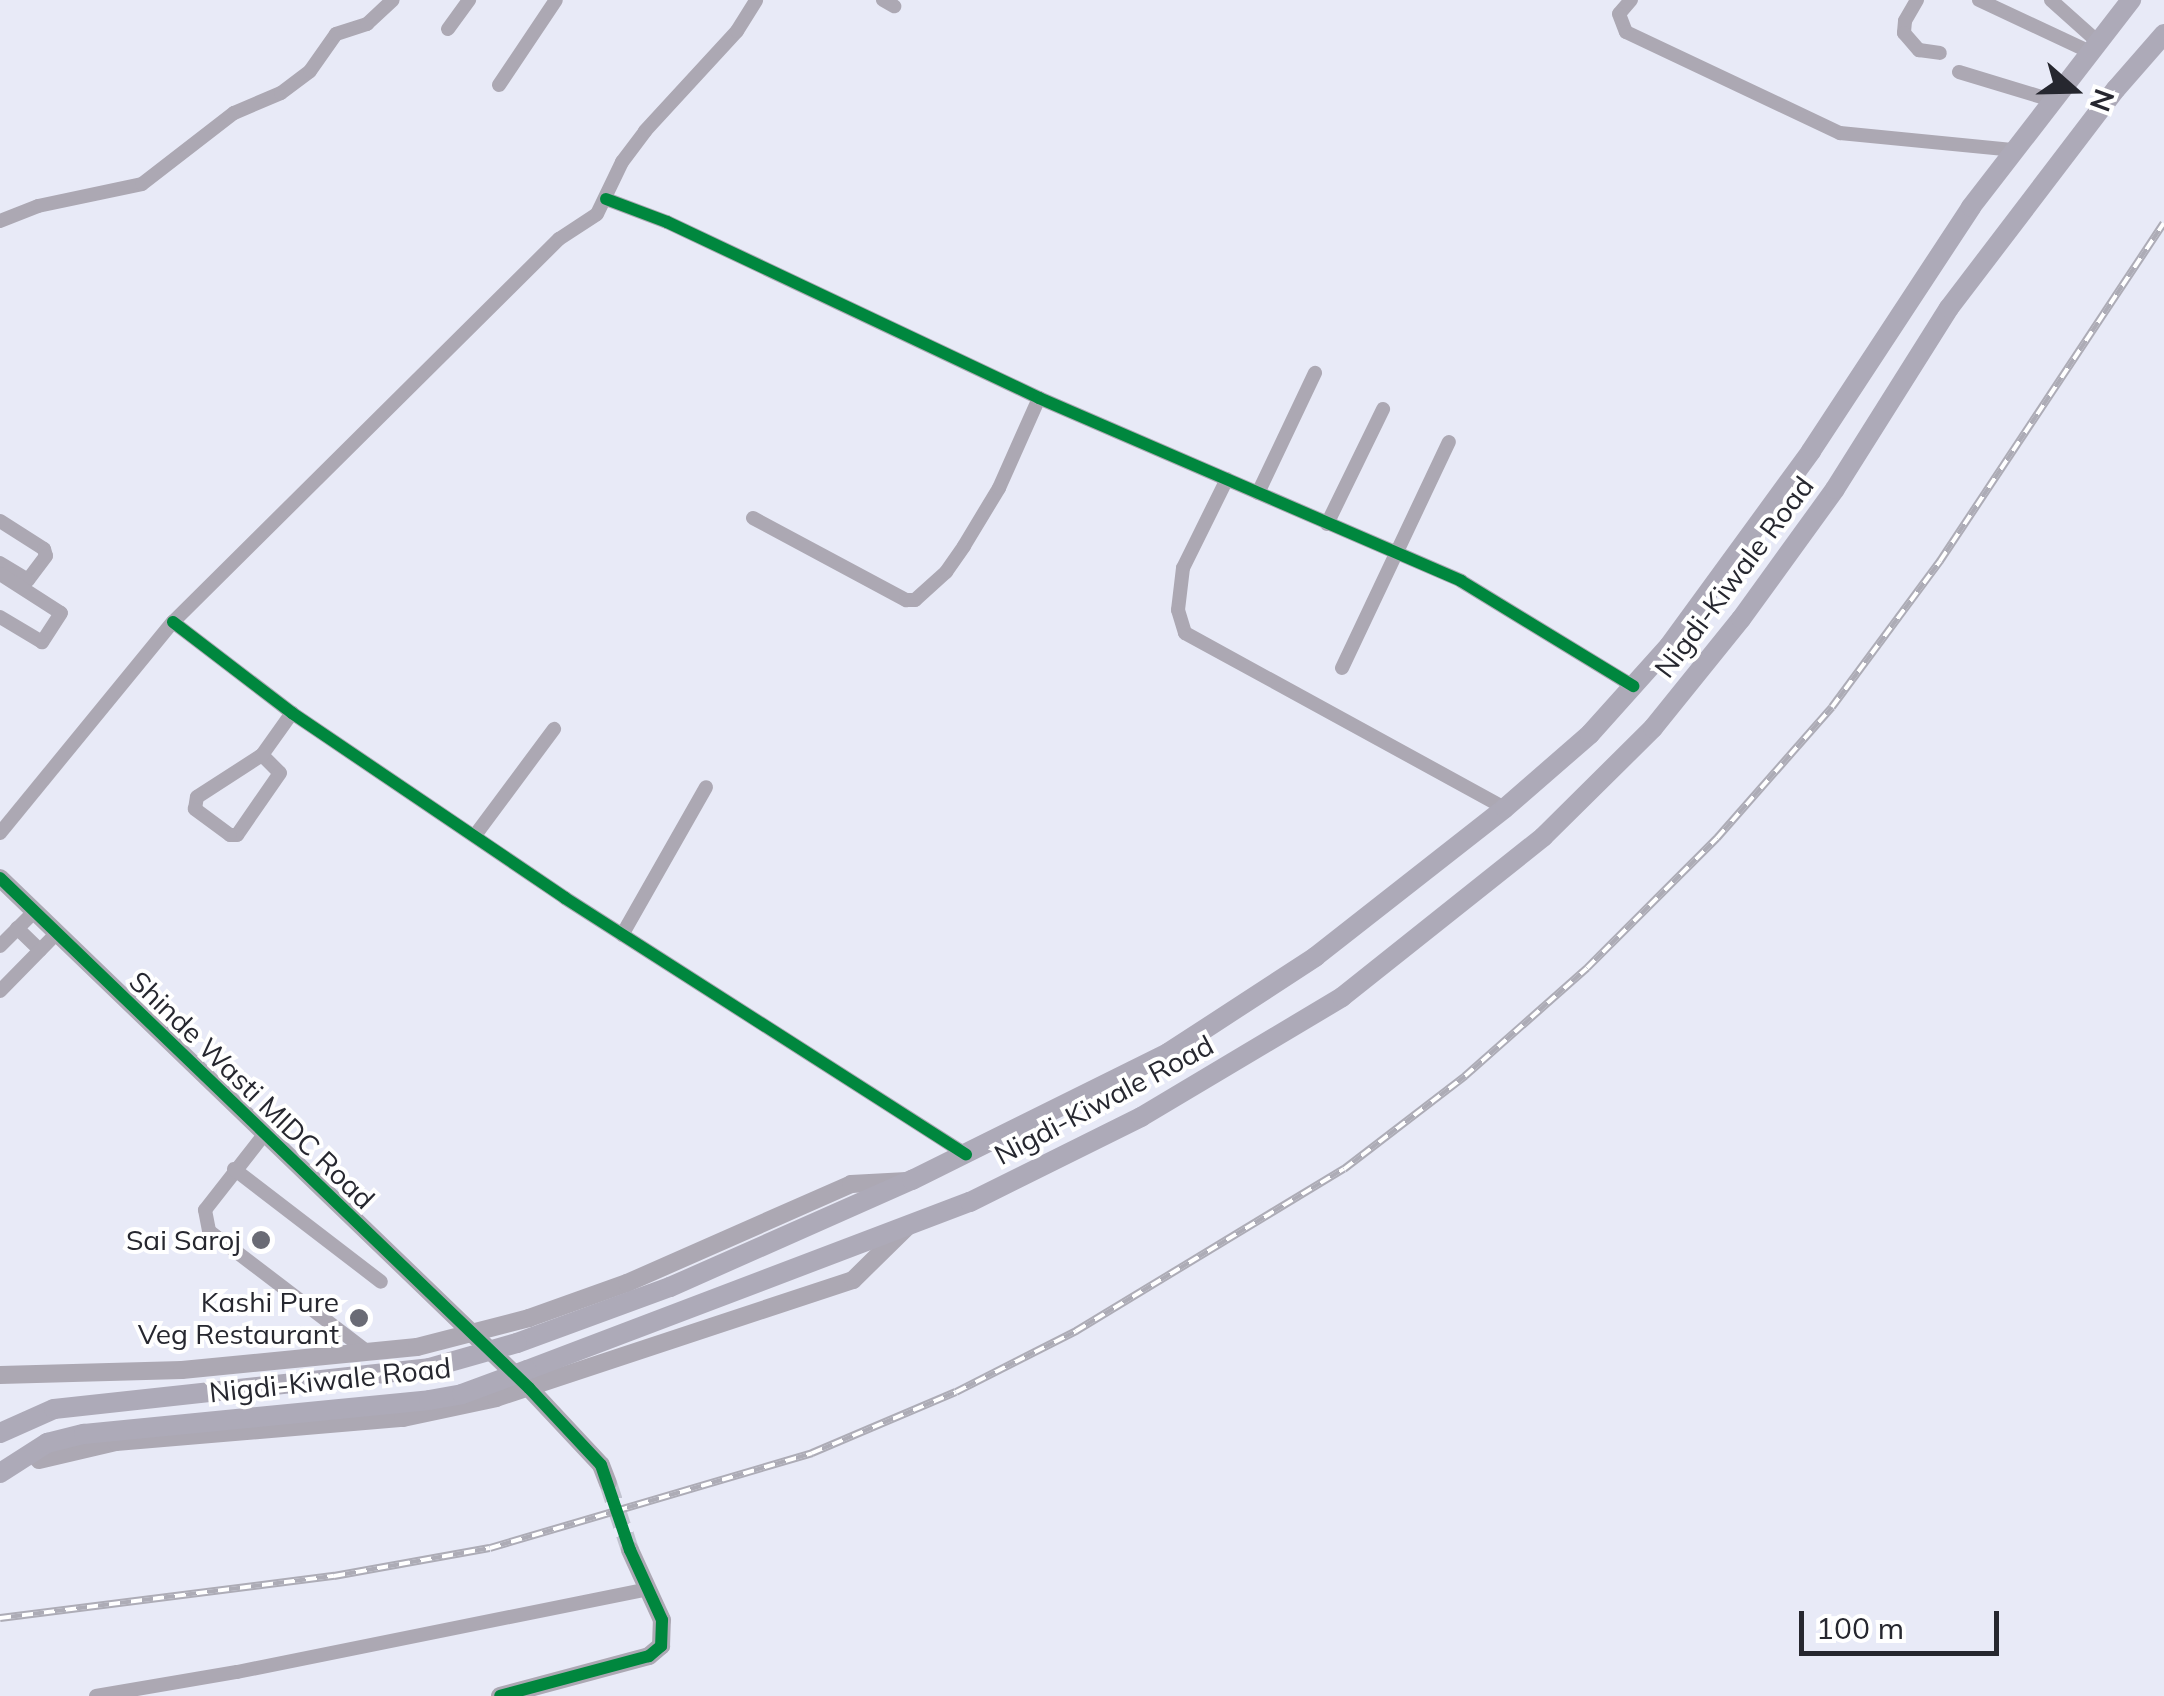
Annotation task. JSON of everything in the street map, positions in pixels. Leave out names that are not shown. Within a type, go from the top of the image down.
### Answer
[{"type":"main road","name":"Nigdi-Kiwale Road","points":[[0,1434],[54,1409],[429,1368],[518,1343],[670,1287],[966,1154],[1168,1053],[1315,957],[1505,808],[1590,734],[1633,686],[1738,558],[2012,150],[2132,0]]},
{"type":"main road","name":"Nigdi-Kiwale Road","points":[[0,1473],[47,1444],[84,1434],[462,1394],[679,1316],[970,1202],[1141,1117],[1342,997],[1543,837],[1653,728],[1741,619],[1835,489],[1949,308],[2116,89],[2164,34]]},
{"type":"street","points":[[0,221],[38,206],[142,184],[234,113],[281,92],[310,71],[336,34],[367,24],[393,0]]},
{"type":"street","points":[[448,29],[468,0]]},
{"type":"street","points":[[499,85],[556,0]]},
{"type":"street","points":[[0,834],[172,622],[559,240],[597,214],[622,162],[645,130],[738,32],[756,0]]},
{"type":"street","points":[[1631,0],[1620,14],[1626,32],[1840,133],[2012,150]]},
{"type":"street","points":[[1916,0],[1904,20],[1904,33],[1918,50],[1940,53]]},
{"type":"street","points":[[1979,0],[2094,47]]},
{"type":"street","points":[[2051,0],[2094,47]]},
{"type":"street","points":[[1959,72],[2050,100]]},
{"type":"street","points":[[606,198],[658,217],[1039,398],[1461,581],[1633,686]]},
{"type":"street","points":[[1258,493],[1316,373]]},
{"type":"street","points":[[753,518],[906,600],[915,600],[946,572],[964,546],[998,488],[1039,398]]},
{"type":"street","points":[[1327,524],[1383,408]]},
{"type":"street","points":[[1342,668],[1449,442]]},
{"type":"street","points":[[1227,479],[1183,568],[1178,610],[1185,633],[1505,808]]},
{"type":"street","points":[[0,521],[44,549],[46,556],[28,580],[0,564]]},
{"type":"street","points":[[0,574],[61,613],[42,642],[0,617]]},
{"type":"street","points":[[172,622],[292,714],[622,935],[966,1154]]},
{"type":"street","points":[[262,754],[279,768],[279,776],[240,832],[230,835],[195,809],[194,800],[262,754],[292,714]]},
{"type":"street","points":[[476,834],[554,730]]},
{"type":"street","points":[[622,935],[706,787]]},
{"type":"street","name":"Shinde Wasti MIDC Road","points":[[0,878],[529,1388],[601,1466],[608,1483]]},
{"type":"street","points":[[0,946],[34,912]]},
{"type":"street","points":[[18,928],[40,950]]},
{"type":"street","points":[[0,991],[56,934]]},
{"type":"street","points":[[264,1136],[205,1210],[209,1231],[368,1352]]},
{"type":"street","points":[[234,1169],[381,1282]]},
{"type":"street","points":[[0,1375],[182,1370],[368,1352],[471,1335],[674,1265],[851,1184],[912,1180]]},
{"type":"street","points":[[40,1460],[116,1442],[404,1418],[529,1388],[853,1280],[912,1222]]},
{"type":"street","points":[[500,1696],[649,1656],[661,1646],[664,1634],[630,1550]]},
{"type":"street","points":[[96,1696],[236,1672],[648,1589]]},
{"type":"tunnel","points":[[608,1483],[630,1550]]},
{"type":"railway","points":[[0,1618],[334,1576],[490,1548],[812,1453],[956,1392],[1076,1331],[1344,1169],[1465,1076],[1587,968],[1717,838],[1832,707],[1940,561],[2164,223]]},
{"type":"cycle path","points":[[606,199],[667,222],[1039,398],[1461,581],[1633,686]]},
{"type":"cycle path","points":[[173,622],[292,713],[565,898],[966,1154]]},
{"type":"cycle path","points":[[0,878],[529,1388],[601,1465],[630,1550],[662,1620],[661,1646],[649,1656],[500,1696]]},
{"type":"place","name":"Sai Saroj","points":[[261,1240]]},
{"type":"place","name":"Kashi Pure Veg Restaurant","points":[[359,1318]]}]
